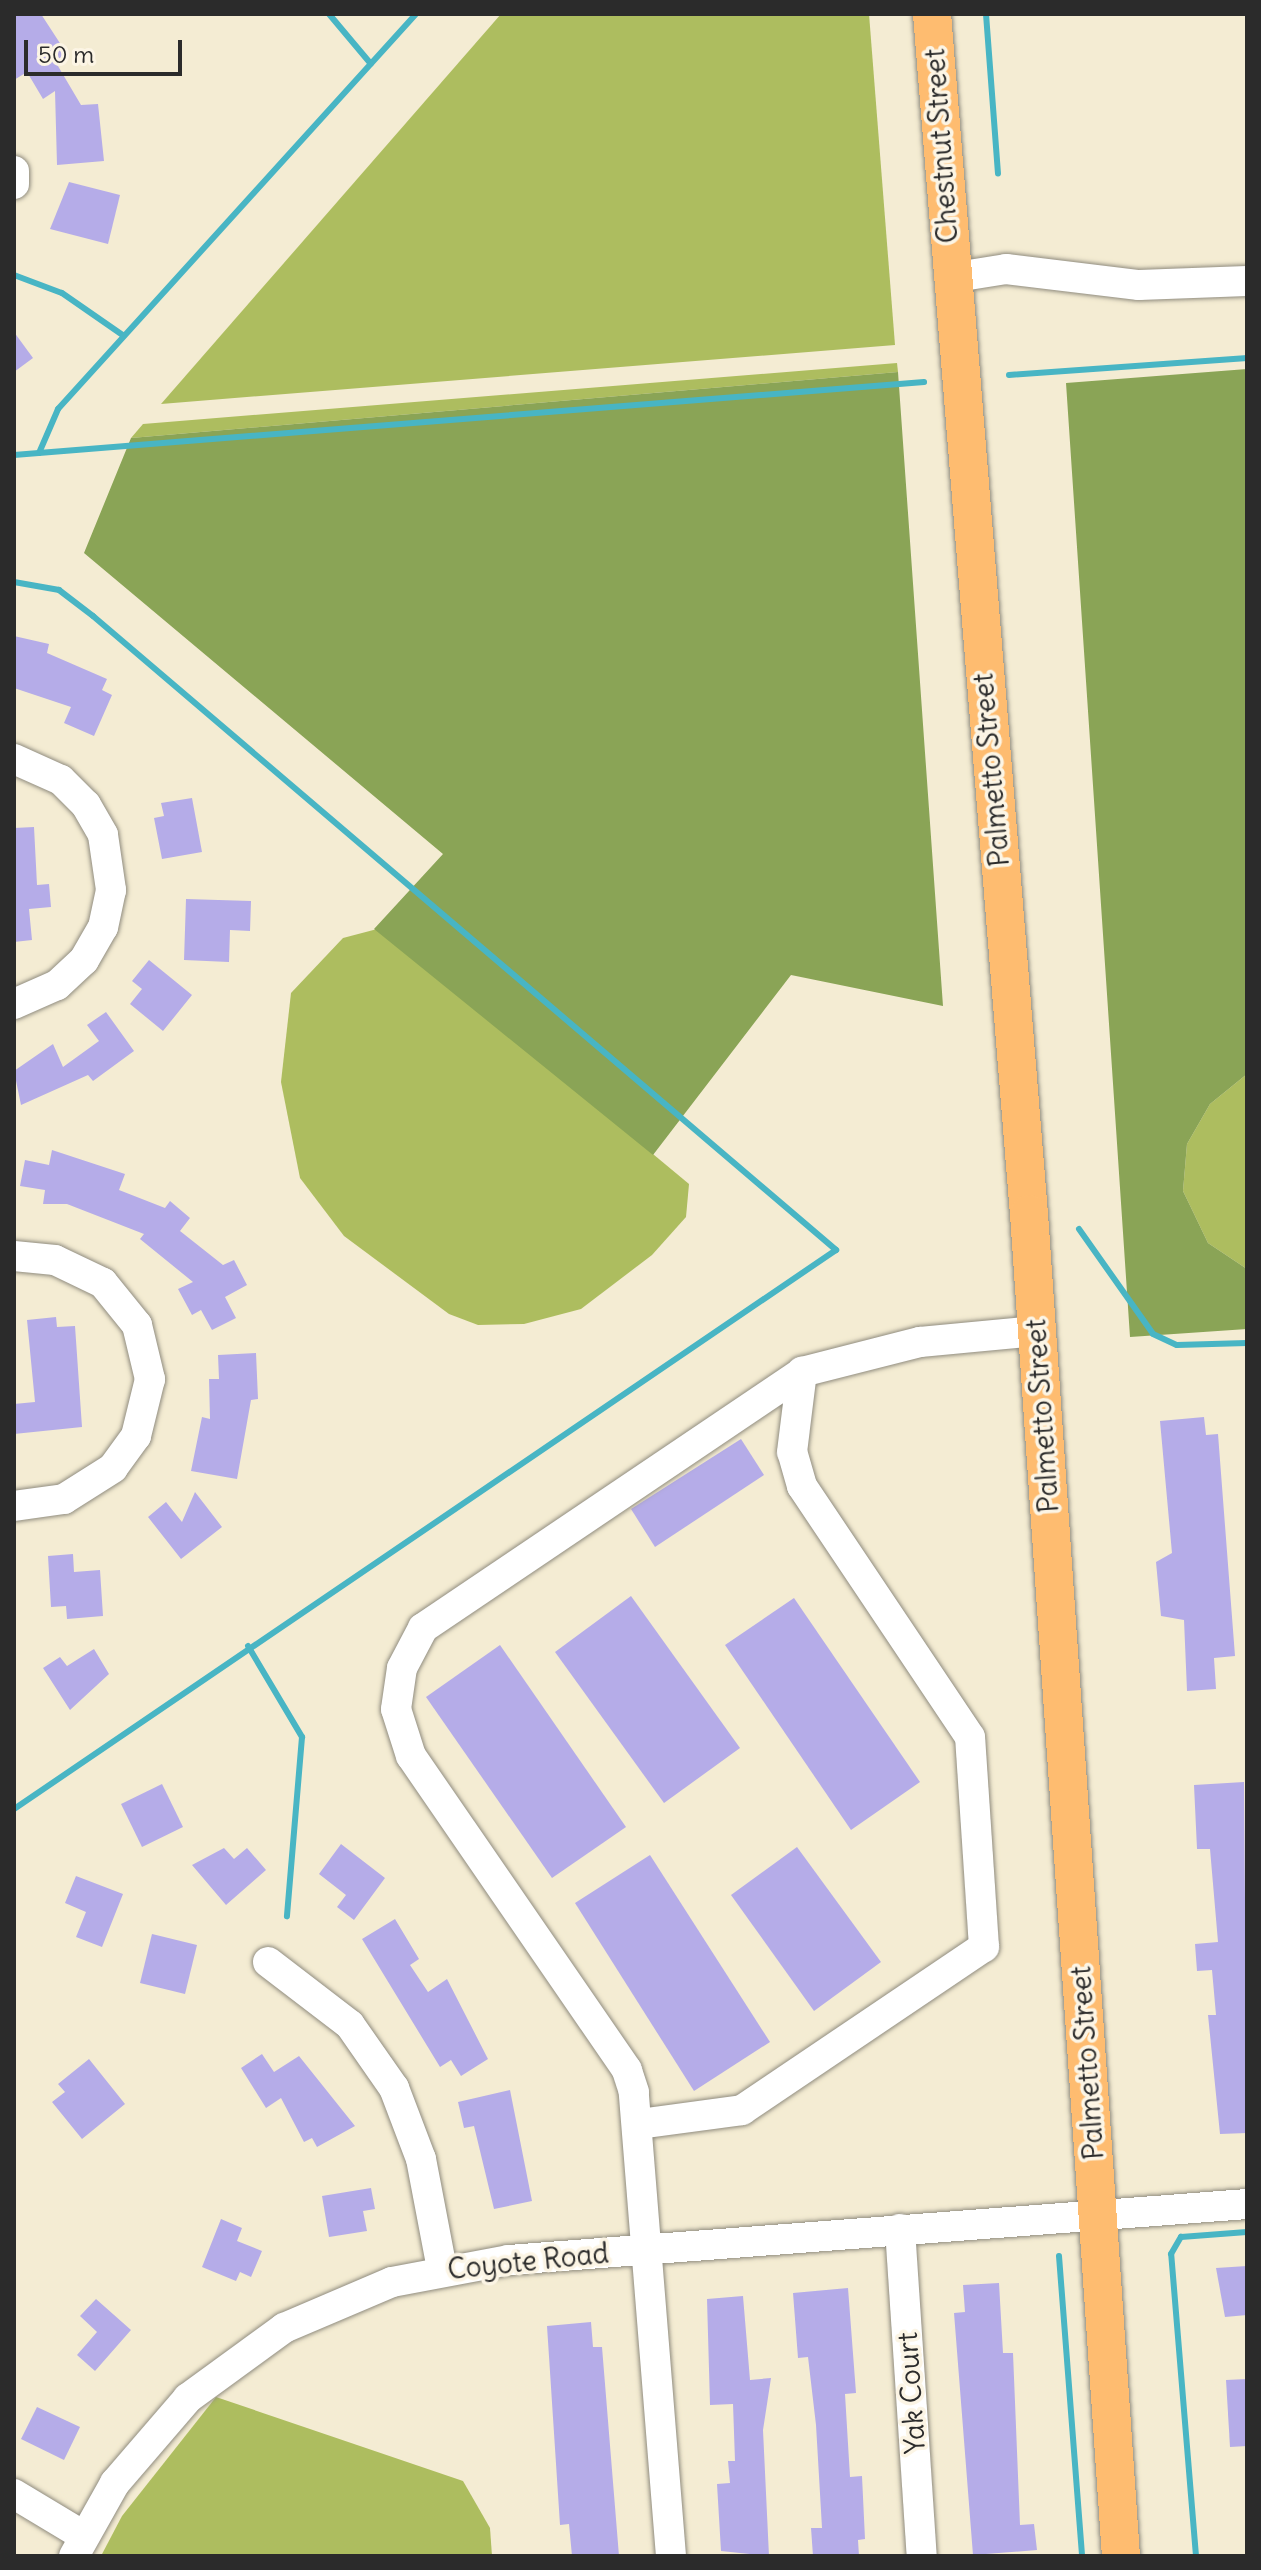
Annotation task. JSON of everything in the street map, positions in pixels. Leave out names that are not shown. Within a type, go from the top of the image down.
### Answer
[{"type":"main road","name":"Chestnut Street","points":[[932,14],[950,278]]},
{"type":"main road","name":"Palmetto Street","points":[[950,278],[1036,1331],[1121,2556]]},
{"type":"street","points":[[14,171],[14,184]]},
{"type":"street","points":[[950,278],[1006,269],[1139,285],[1247,281]]},
{"type":"street","points":[[14,759],[61,780],[86,805],[105,844],[111,890],[103,927],[84,960],[57,985],[14,1004]]},
{"type":"street","points":[[14,1256],[55,1260],[103,1283],[137,1325],[150,1379],[140,1427],[113,1468],[64,1499],[14,1506]]},
{"type":"street","points":[[671,2556],[639,2124],[627,2070],[411,1756],[398,1726],[397,1688],[423,1628],[802,1372],[920,1342],[1036,1331]]},
{"type":"street","points":[[639,2124],[742,2110],[984,1947],[970,1737],[802,1486],[792,1452],[802,1372]]},
{"type":"street","points":[[268,1962],[350,2025],[394,2088],[421,2159],[442,2269]]},
{"type":"street","name":"Coyote Road","points":[[79,2546],[137,2454],[218,2373],[319,2310],[442,2269],[650,2249],[1247,2204]]},
{"type":"street","name":"Yak Court","points":[[900,2229],[922,2556]]},
{"type":"street","points":[[14,2494],[79,2546]]},
{"type":"green space","points":[[501,14],[869,14],[895,345],[161,404]]},
{"type":"green space","points":[[897,363],[898,372],[131,438],[143,424]]},
{"type":"green space","points":[[1247,369],[1247,1074],[1210,1104],[1187,1144],[1183,1191],[1208,1243],[1247,1269],[1247,1329],[1130,1337],[1066,383]]},
{"type":"green space","points":[[898,372],[943,1006],[791,975],[653,1155],[374,929],[443,854],[84,553],[131,438]]},
{"type":"green space","points":[[381,928],[689,1184],[686,1217],[652,1255],[581,1309],[524,1324],[478,1325],[449,1314],[344,1236],[300,1178],[281,1082],[291,993],[343,938]]},
{"type":"green space","points":[[1247,1074],[1247,1269],[1208,1243],[1183,1191],[1187,1144],[1210,1104]]},
{"type":"green space","points":[[216,2397],[463,2481],[490,2528],[492,2556],[101,2556],[122,2516]]},
{"type":"building","points":[[14,14],[41,14],[67,54],[55,61],[81,105],[98,104],[104,161],[57,165],[55,91],[43,99],[27,72],[14,80]]},
{"type":"building","points":[[69,182],[120,195],[108,244],[50,229]]},
{"type":"building","points":[[14,332],[33,358],[14,372]]},
{"type":"building","points":[[14,636],[49,644],[47,653],[107,679],[102,690],[112,695],[94,736],[64,723],[71,707],[14,688]]},
{"type":"building","points":[[192,798],[202,852],[162,859],[154,818],[164,816],[161,803]]},
{"type":"building","points":[[34,827],[37,885],[49,884],[51,907],[29,909],[32,940],[14,942],[14,828]]},
{"type":"building","points":[[186,899],[251,901],[250,931],[230,930],[229,962],[184,960]]},
{"type":"building","points":[[149,960],[192,995],[163,1031],[130,1004],[142,989],[132,981]]},
{"type":"building","points":[[106,1012],[134,1051],[93,1081],[88,1075],[21,1105],[14,1071],[53,1044],[63,1067],[99,1041],[87,1025]]},
{"type":"building","points":[[52,1150],[125,1174],[119,1190],[165,1208],[170,1201],[190,1218],[180,1231],[223,1265],[234,1260],[247,1285],[225,1297],[236,1318],[212,1330],[201,1310],[192,1315],[178,1289],[193,1282],[140,1239],[144,1234],[67,1204],[43,1204],[45,1190],[20,1186],[25,1160],[49,1165]]},
{"type":"building","points":[[56,1317],[57,1327],[75,1326],[82,1427],[14,1434],[14,1404],[35,1402],[27,1320]]},
{"type":"building","points":[[256,1353],[258,1399],[251,1400],[237,1479],[191,1471],[202,1417],[210,1419],[209,1379],[219,1379],[218,1355]]},
{"type":"building","points":[[1204,1417],[1206,1435],[1218,1434],[1235,1656],[1214,1658],[1216,1689],[1187,1691],[1184,1620],[1161,1616],[1156,1562],[1172,1553],[1160,1421]]},
{"type":"building","points":[[741,1439],[764,1475],[655,1547],[631,1509]]},
{"type":"building","points":[[195,1492],[222,1527],[181,1559],[148,1517],[166,1502],[182,1522]]},
{"type":"building","points":[[73,1554],[74,1572],[100,1570],[103,1616],[67,1619],[66,1606],[51,1607],[48,1556]]},
{"type":"building","points":[[631,1596],[740,1748],[664,1803],[555,1652]]},
{"type":"building","points":[[794,1598],[920,1782],[851,1830],[725,1645]]},
{"type":"building","points":[[500,1645],[626,1827],[552,1878],[426,1697]]},
{"type":"building","points":[[94,1649],[109,1674],[70,1710],[43,1668],[60,1657],[67,1666]]},
{"type":"building","points":[[1244,1782],[1247,2133],[1220,2134],[1208,2015],[1216,2015],[1212,1970],[1197,1971],[1195,1944],[1218,1942],[1210,1849],[1197,1849],[1194,1785]]},
{"type":"building","points":[[162,1784],[183,1827],[142,1847],[121,1804]]},
{"type":"building","points":[[341,1844],[385,1878],[354,1920],[337,1907],[346,1895],[319,1874]]},
{"type":"building","points":[[797,1847],[881,1962],[814,2011],[731,1895]]},
{"type":"building","points":[[224,1848],[234,1859],[247,1848],[266,1870],[226,1905],[192,1865]]},
{"type":"building","points":[[650,1855],[770,2042],[694,2091],[575,1903]]},
{"type":"building","points":[[76,1876],[123,1894],[102,1947],[76,1937],[86,1912],[65,1903]]},
{"type":"building","points":[[395,1919],[419,1959],[410,1965],[428,1992],[447,1979],[488,2059],[461,2076],[451,2060],[440,2067],[362,1939]]},
{"type":"building","points":[[152,1934],[197,1945],[185,1994],[140,1983]]},
{"type":"building","points":[[262,2054],[274,2072],[299,2056],[355,2126],[317,2147],[312,2138],[304,2142],[281,2098],[266,2108],[241,2068]]},
{"type":"building","points":[[89,2059],[125,2104],[82,2139],[52,2102],[65,2092],[58,2084]]},
{"type":"building","points":[[510,2090],[532,2201],[494,2209],[474,2126],[464,2128],[458,2102]]},
{"type":"building","points":[[371,2188],[375,2209],[363,2211],[367,2231],[329,2237],[322,2196]]},
{"type":"building","points":[[221,2219],[242,2228],[237,2241],[262,2251],[251,2277],[240,2272],[236,2281],[202,2267]]},
{"type":"building","points":[[1247,2266],[1247,2315],[1225,2317],[1216,2268]]},
{"type":"building","points":[[999,2283],[1003,2353],[1013,2353],[1020,2525],[1034,2524],[1037,2550],[973,2555],[954,2313],[965,2312],[963,2285]]},
{"type":"building","points":[[848,2288],[856,2393],[845,2394],[850,2477],[862,2476],[865,2539],[858,2540],[859,2556],[813,2556],[811,2528],[822,2528],[816,2425],[808,2357],[798,2358],[793,2293]]},
{"type":"building","points":[[743,2296],[750,2380],[771,2378],[763,2430],[769,2556],[721,2551],[717,2484],[730,2483],[728,2461],[735,2461],[733,2404],[710,2405],[707,2299]]},
{"type":"building","points":[[96,2299],[131,2330],[95,2371],[77,2355],[97,2332],[80,2316]]},
{"type":"building","points":[[591,2322],[593,2347],[602,2347],[619,2556],[572,2556],[569,2524],[560,2525],[547,2326]]},
{"type":"building","points":[[1247,2379],[1247,2446],[1230,2447],[1226,2380]]},
{"type":"building","points":[[37,2407],[80,2427],[64,2460],[21,2439]]},
{"type":"waterway","points":[[329,14],[371,64]]},
{"type":"waterway","points":[[39,453],[58,409],[416,14]]},
{"type":"waterway","points":[[986,14],[998,174]]},
{"type":"waterway","points":[[14,275],[62,293],[124,336]]},
{"type":"waterway","points":[[1009,375],[1247,358]]},
{"type":"waterway","points":[[14,455],[924,382]]},
{"type":"waterway","points":[[14,582],[59,590],[93,616],[836,1250],[14,1809]]},
{"type":"waterway","points":[[1079,1229],[1153,1334],[1177,1345],[1247,1343]]},
{"type":"waterway","points":[[248,1646],[302,1737],[287,1916]]},
{"type":"waterway","points":[[1196,2556],[1171,2254],[1181,2237],[1247,2232]]},
{"type":"waterway","points":[[1059,2256],[1082,2556]]}]
